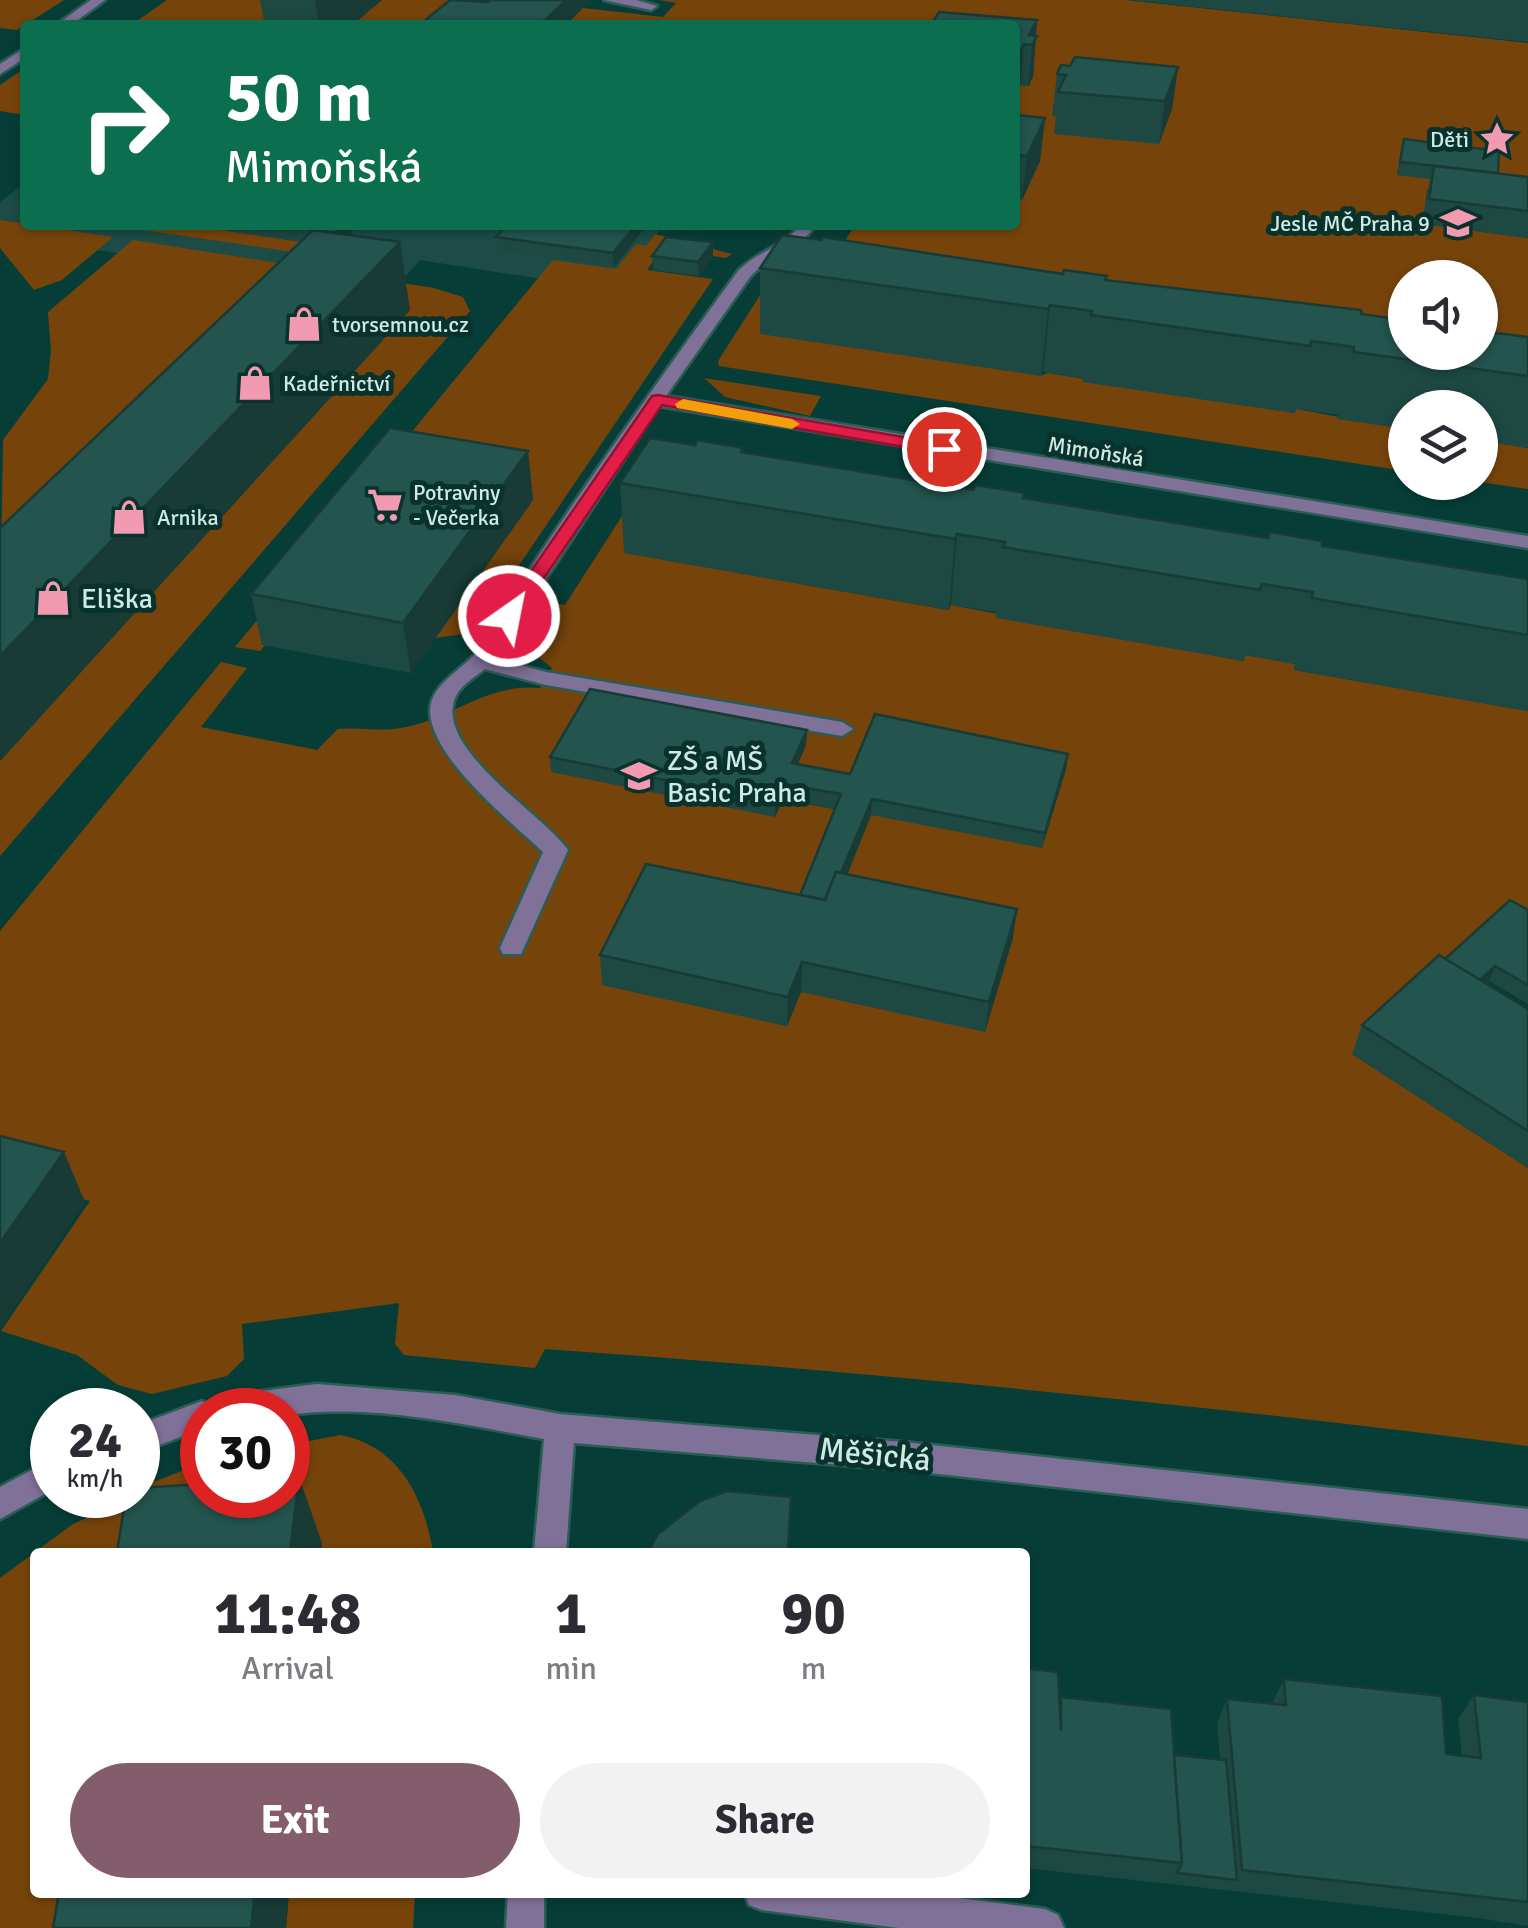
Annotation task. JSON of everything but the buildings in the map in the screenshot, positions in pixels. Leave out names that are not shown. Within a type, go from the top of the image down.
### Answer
[{"type":"street","points":[[69,20],[99,0]]},
{"type":"street","points":[[610,0],[651,6]]},
{"type":"street","points":[[512,948],[556,850],[454,749],[439,719],[444,694],[481,661],[756,260],[796,245],[805,230]]},
{"type":"street","name":"Mimoňská","points":[[658,400],[1528,542]]},
{"type":"street","points":[[481,661],[546,678],[842,729]]},
{"type":"street","name":"Měšická","points":[[310,1398],[455,1408],[560,1428],[903,1456],[1528,1524]]},
{"type":"street","points":[[550,1548],[560,1428]]},
{"type":"street","points":[[0,1504],[30,1486]]},
{"type":"street","points":[[525,1928],[526,1898]]},
{"type":"street","points":[[809,1898],[1045,1928]]},
{"type":"shaded area","points":[[0,0],[64,0],[33,20],[20,20],[17,30],[0,28]]},
{"type":"shaded area","points":[[167,0],[311,0],[285,20],[138,20]]},
{"type":"shaded area","points":[[382,0],[451,0],[427,20],[358,20]]},
{"type":"shaded area","points":[[659,0],[1125,0],[1528,43],[1528,203],[1401,152],[1397,174],[1448,181],[1427,190],[1423,224],[1528,238],[1528,407],[1498,402],[1498,390],[1415,390],[1057,336],[1040,376],[1048,373],[1388,426],[1388,468],[719,366],[718,361],[773,275],[843,244],[852,230],[1020,230],[1020,85],[1029,86],[1032,77],[1020,40],[1020,20],[571,20],[583,8],[663,17],[676,3]]},
{"type":"shaded area","points":[[20,71],[20,114],[0,111],[0,85]]},
{"type":"shaded area","points":[[20,187],[20,230],[660,230],[617,291],[420,260],[389,295],[19,238],[0,227],[0,202]]},
{"type":"shaded area","points":[[0,220],[20,223],[20,230],[66,230],[113,237],[62,280],[34,290],[0,248]]},
{"type":"shaded area","points":[[144,230],[222,230],[337,247],[328,257]]},
{"type":"shaded area","points":[[655,234],[732,254],[726,258],[663,248],[647,270],[713,279],[480,623],[464,634],[435,638],[395,479],[261,644],[265,645],[260,651],[235,647],[553,260],[616,269],[636,244],[646,246]]},
{"type":"shaded area","points":[[133,240],[434,288],[463,297],[470,311],[0,856],[0,761],[409,311],[0,627],[3,440],[48,379],[48,312]]},
{"type":"shaded area","points":[[704,378],[821,396],[810,416],[725,397]]},
{"type":"shaded area","points":[[1498,443],[1528,448],[1528,489],[1498,485]]},
{"type":"shaded area","points":[[656,463],[1528,596],[625,553],[948,610],[951,605],[1243,661],[1245,655],[1295,664],[1294,670],[1528,711],[1528,928],[1352,1054],[1528,1168],[1528,1446],[1037,1391],[668,1358],[545,1349],[535,1368],[404,1355],[395,1344],[399,1303],[242,1324],[244,1359],[227,1376],[160,1392],[160,1388],[118,1385],[77,1355],[1,1331],[90,1201],[0,1177],[0,931],[221,662],[247,668],[201,727],[317,750],[338,729],[413,726],[501,691],[540,688],[552,668],[527,648],[525,629],[541,600],[565,605]],"holes":[[[792,778],[850,789],[871,815],[787,1026],[603,985],[795,925],[840,810],[783,800],[775,817]]]},
{"type":"shaded area","points":[[341,1435],[362,1441],[394,1463],[415,1494],[432,1548],[321,1548],[322,1543],[240,1548],[40,1548],[86,1518],[160,1518],[160,1479],[180,1472],[180,1518],[310,1518],[310,1441]]},
{"type":"shaded area","points":[[30,1556],[30,1898],[107,1898],[102,1928],[0,1928],[0,1578]]},
{"type":"shaded area","points":[[289,1898],[415,1898],[413,1928],[286,1928]]},
{"type":"slow traffic","points":[[683,404],[792,424]]},
{"type":"place","name":"Děti","points":[[1497,139]]},
{"type":"place","name":"Jesle MČ Praha 9","points":[[1458,223]]},
{"type":"place","name":"tvorsemnou.cz","points":[[304,324]]},
{"type":"place","name":"Kadeřnictví","points":[[255,383]]},
{"type":"place","name":"Potraviny - Večerka","points":[[385,505]]},
{"type":"place","name":"Arnika","points":[[129,517]]},
{"type":"place","name":"Eliška","points":[[53,598]]},
{"type":"place","name":"ZŠ a MŠ Basic Praha","points":[[639,776]]},
{"type":"route","points":[[509,616],[658,400],[944,449]]}]
